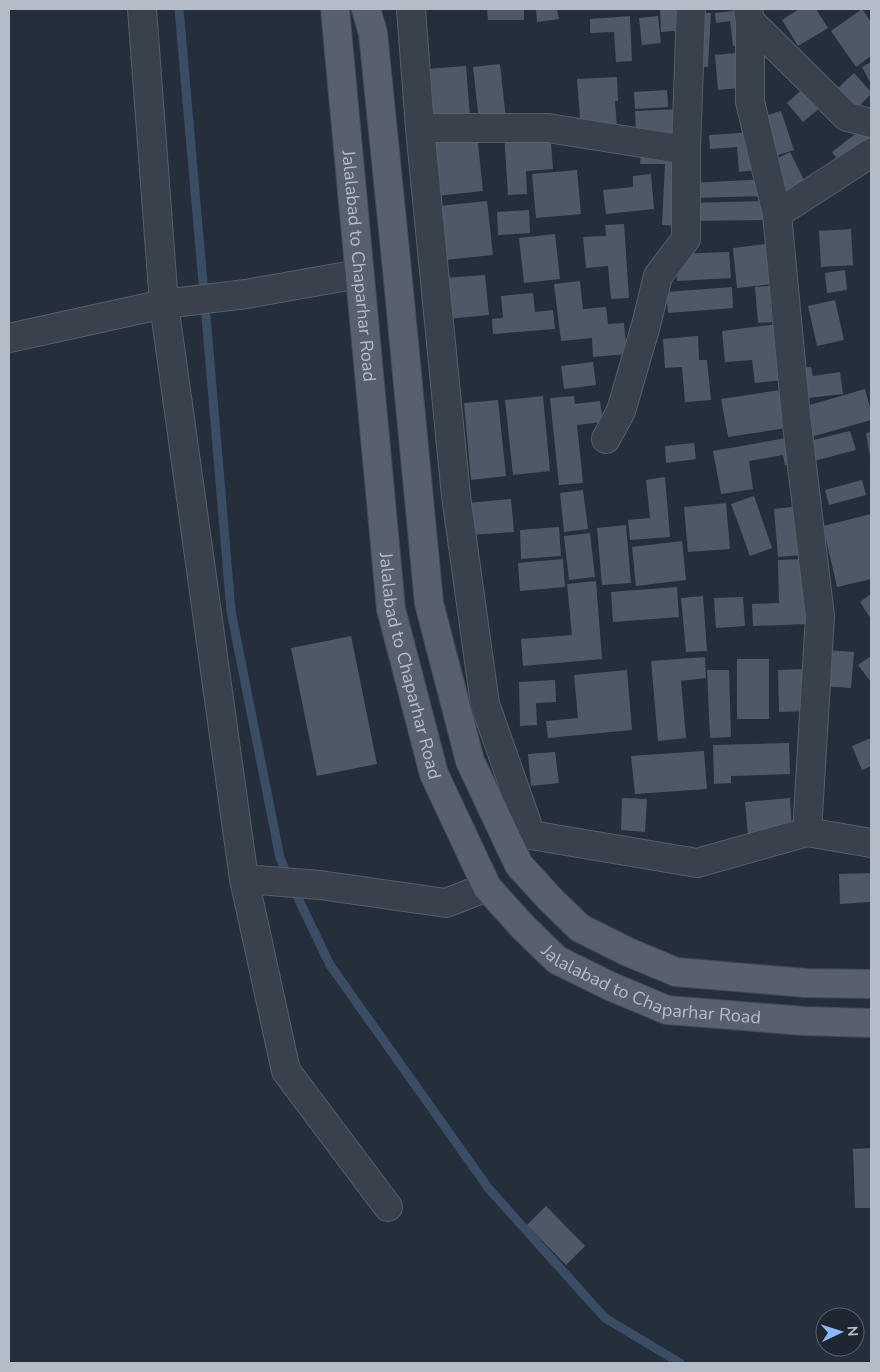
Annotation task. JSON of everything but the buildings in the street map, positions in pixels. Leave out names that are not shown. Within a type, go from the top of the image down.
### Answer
[{"type":"main road","name":"Jalalabad to Chaparhar Road","points":[[335,9],[391,609],[434,774],[487,887],[523,927],[557,960],[612,987],[667,1010],[804,1022],[871,1023]]},
{"type":"main road","name":"Jalalabad to Chaparhar Road","points":[[366,9],[373,34],[428,603],[470,761],[519,865],[580,928],[628,952],[676,972],[806,983],[871,984]]},
{"type":"street","points":[[142,9],[164,304],[244,879],[286,1071],[388,1207]]},
{"type":"street","points":[[411,9],[420,128],[456,496],[485,704],[530,835],[697,863],[807,832],[871,843]]},
{"type":"street","points":[[606,439],[621,411],[658,276],[686,239],[686,150],[691,9]]},
{"type":"street","points":[[749,15],[750,102],[777,214],[796,416],[820,616],[807,832]]},
{"type":"street","points":[[749,15],[847,116],[871,123]]},
{"type":"street","points":[[420,128],[548,128],[686,150]]},
{"type":"street","points":[[777,214],[871,153]]},
{"type":"street","points":[[9,338],[164,304],[246,294],[359,274]]},
{"type":"street","points":[[244,879],[320,885],[446,903],[487,887]]},
{"type":"waterway","points":[[179,9],[203,283]]},
{"type":"waterway","points":[[206,316],[231,611],[280,858],[284,867]]},
{"type":"waterway","points":[[298,898],[330,965],[489,1189],[605,1318],[680,1363]]}]
